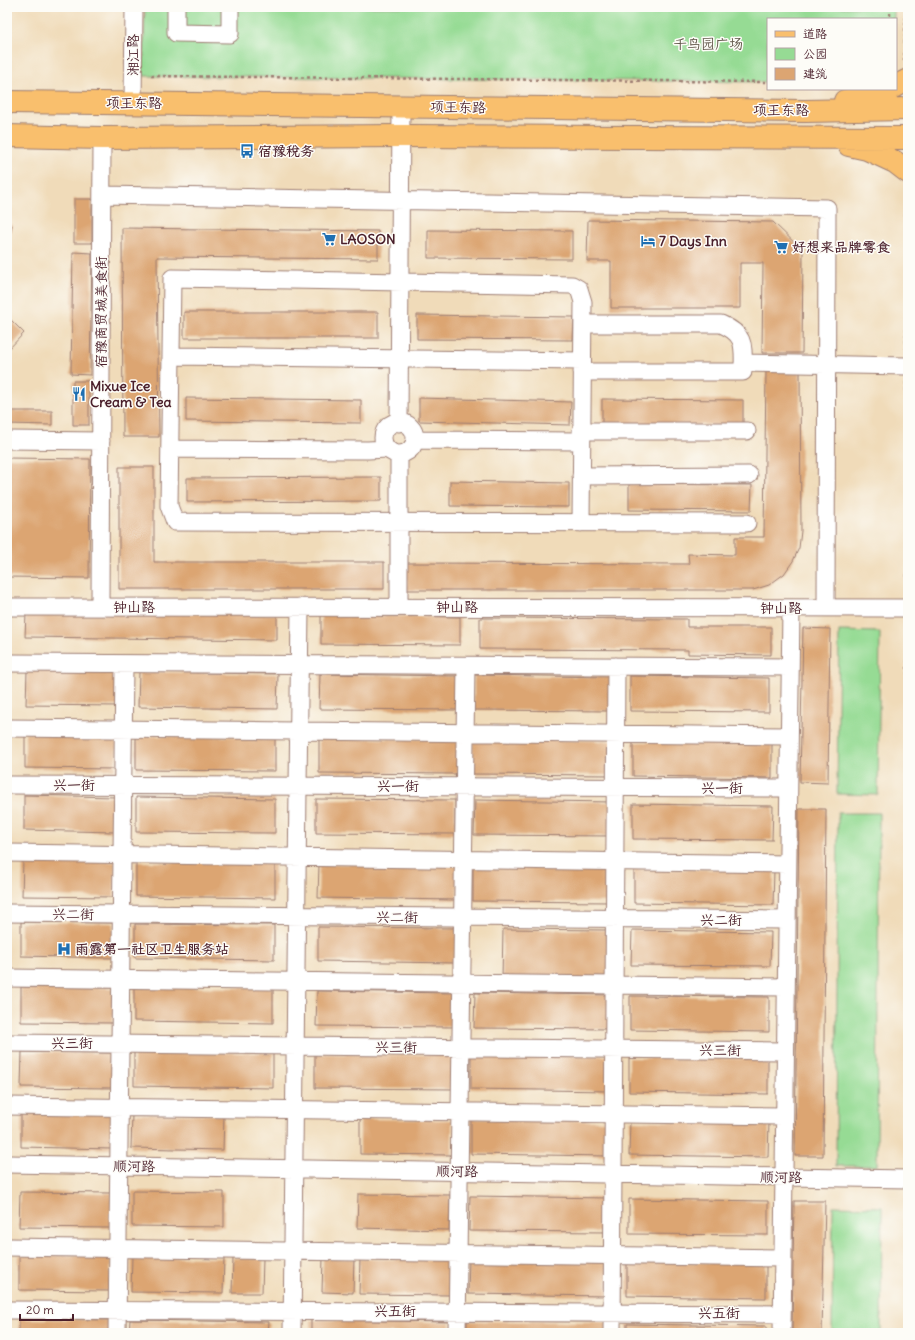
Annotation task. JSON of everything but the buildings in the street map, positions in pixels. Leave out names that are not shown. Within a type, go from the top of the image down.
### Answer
[{"type":"main road","points":[[805,111],[886,90]]},
{"type":"main road","name":"项王东路","points":[[7,102],[805,111],[908,109]]},
{"type":"main road","name":"项王东路","points":[[7,136],[102,138],[401,136],[908,138]]},
{"type":"main road","points":[[804,138],[867,149],[895,162],[906,171]]},
{"type":"street","name":"湘江路","points":[[133,103],[134,7]]},
{"type":"street","points":[[176,7],[176,33],[230,34],[230,7]]},
{"type":"street","points":[[399,423],[401,106]]},
{"type":"street","name":"宿豫商贸城美食街","points":[[100,607],[102,138]]},
{"type":"street","points":[[102,195],[828,208],[826,608]]},
{"type":"street","points":[[581,523],[583,302],[580,289],[572,285],[172,278],[169,506],[175,522],[398,523],[581,523],[747,523]]},
{"type":"street","points":[[171,356],[399,359],[743,372],[743,349],[739,335],[732,329],[721,324],[583,324]]},
{"type":"street","points":[[743,364],[906,366]]},
{"type":"street","points":[[170,449],[360,450],[393,452],[406,452],[410,449],[414,440],[412,430],[404,424],[399,423],[389,426],[383,435],[384,445],[393,452],[398,523],[399,607]]},
{"type":"street","points":[[414,440],[747,431]]},
{"type":"street","points":[[7,440],[101,441]]},
{"type":"street","points":[[581,476],[749,475]]},
{"type":"street","name":"钟山路","points":[[7,606],[907,608]]},
{"type":"street","points":[[292,1333],[300,607]]},
{"type":"street","points":[[782,1333],[790,608]]},
{"type":"street","points":[[7,663],[790,667]]},
{"type":"street","points":[[117,1333],[124,664]]},
{"type":"street","points":[[458,1333],[466,666]]},
{"type":"street","points":[[612,1333],[616,666]]},
{"type":"street","points":[[7,728],[789,736]]},
{"type":"street","name":"兴一街","points":[[7,785],[788,788]]},
{"type":"street","points":[[7,854],[787,864]]},
{"type":"street","name":"兴二街","points":[[7,913],[787,920]]},
{"type":"street","points":[[7,978],[786,987]]},
{"type":"street","name":"兴三街","points":[[7,1043],[785,1051]]},
{"type":"street","points":[[7,1106],[784,1116]]},
{"type":"street","name":"顺河路","points":[[7,1164],[908,1179]]},
{"type":"street","points":[[7,1247],[783,1258]]},
{"type":"street","name":"兴五街","points":[[7,1310],[782,1314]]},
{"type":"path","points":[[890,7],[890,18]]},
{"type":"path","points":[[900,84],[906,7]]},
{"type":"path","points":[[143,76],[767,82]]},
{"type":"path","points":[[906,171],[908,926]]},
{"type":"green space","name":"千鸟园广场","points":[[145,7],[894,7],[894,18],[767,18],[767,82],[143,76]]},
{"type":"green space","points":[[839,631],[880,632],[878,795],[837,794]]},
{"type":"green space","points":[[838,813],[879,813],[877,1166],[836,1166]]},
{"type":"green space","points":[[833,1206],[882,1207],[881,1333],[832,1333]]},
{"type":"place","name":"宿豫税务","points":[[247,151]]},
{"type":"place","name":"LAOSON","points":[[329,239]]},
{"type":"place","name":"7 Days Inn","points":[[648,241]]},
{"type":"place","name":"好想来品牌零食","points":[[781,247]]},
{"type":"place","name":"Mixue Ice Cream & Tea","points":[[79,394]]},
{"type":"place","name":"雨露第一社区卫生服务站","points":[[64,949]]}]
